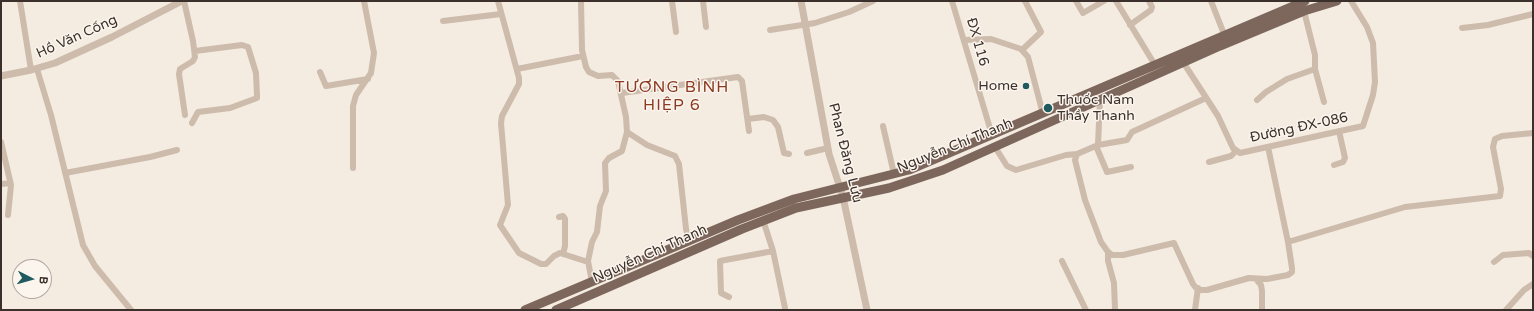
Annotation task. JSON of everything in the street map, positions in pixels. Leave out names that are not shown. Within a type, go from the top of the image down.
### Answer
[{"type":"main road","name":"Nguyễn Chí Thanh","points":[[525,310],[689,240],[794,199],[894,174],[924,164],[1043,114],[1224,34],[1303,5],[1337,1]]},
{"type":"main road","name":"Nguyễn Chí Thanh","points":[[556,310],[763,220],[796,208],[912,181],[943,170],[1183,62],[1303,5]]},
{"type":"main road","points":[[1096,90],[1100,99]]},
{"type":"main road","points":[[689,240],[693,250]]},
{"type":"street","points":[[20,1],[34,69],[51,115],[64,173],[83,245],[95,266],[132,310]]},
{"type":"street","points":[[353,168],[353,106],[356,95],[372,73],[374,53],[364,1]]},
{"type":"street","points":[[498,1],[517,69],[519,84],[502,116],[501,123],[508,205],[500,225],[519,253],[541,264],[546,264],[554,256],[563,254],[588,262]]},
{"type":"street","points":[[581,1],[583,56],[586,67],[589,72],[598,76],[612,76],[618,81],[622,93],[627,132],[624,148],[609,158],[606,163],[606,191],[600,206],[596,236],[592,242],[588,262],[592,282]]},
{"type":"street","points":[[672,1],[676,32]]},
{"type":"street","points":[[703,1],[706,27]]},
{"type":"street","name":"Phan Đăng Lưu","points":[[801,1],[828,148],[838,187],[843,198],[867,310]]},
{"type":"street","points":[[770,30],[805,26],[849,12],[873,1]]},
{"type":"street","name":"ĐX 116","points":[[952,1],[992,135]]},
{"type":"street","points":[[1022,50],[1041,32],[1025,1]]},
{"type":"street","points":[[1076,1],[1083,13],[1104,1]]},
{"type":"street","points":[[1116,1],[1155,65]]},
{"type":"street","points":[[1130,25],[1151,10],[1152,7],[1149,1]]},
{"type":"street","points":[[1211,1],[1224,34]]},
{"type":"street","name":"Đường ĐX-086","points":[[1183,62],[1222,121],[1233,148],[1240,153],[1363,126],[1372,101],[1375,82],[1373,43],[1367,27],[1351,1]]},
{"type":"street","points":[[179,2],[195,51],[193,62],[183,66],[179,74],[186,115]]},
{"type":"street","name":"Hồ Văn Cống","points":[[1,76],[34,69],[112,37],[179,2]]},
{"type":"street","points":[[1303,5],[1315,55],[1315,68],[1324,102]]},
{"type":"street","points":[[443,21],[501,14]]},
{"type":"street","points":[[1462,28],[1488,25],[1533,14]]},
{"type":"street","points":[[964,40],[992,39],[1022,50],[1028,57],[1043,114]]},
{"type":"street","points":[[192,123],[198,112],[230,108],[257,98],[256,73],[248,47],[242,46],[195,51]]},
{"type":"street","points":[[517,69],[583,56]]},
{"type":"street","points":[[1257,100],[1266,92],[1287,79],[1315,68]]},
{"type":"street","points":[[320,72],[326,86],[368,79]]},
{"type":"street","points":[[622,93],[738,77],[742,80],[749,131]]},
{"type":"street","points":[[995,146],[1007,166],[1016,170],[1077,154],[1097,145],[1128,140],[1132,132],[1206,98]]},
{"type":"street","points":[[1100,99],[1097,145],[1108,172],[1131,167]]},
{"type":"street","points":[[748,119],[764,117],[773,120],[778,127],[784,153],[789,154]]},
{"type":"street","points":[[883,126],[894,174]]},
{"type":"street","points":[[1334,165],[1343,162],[1345,158],[1339,131]]},
{"type":"street","points":[[627,132],[647,145],[675,156],[678,164],[686,229],[689,240]]},
{"type":"street","points":[[1288,242],[1405,207],[1500,196],[1501,190],[1493,147],[1495,139],[1502,136],[1533,133]]},
{"type":"street","points":[[1,142],[10,183],[11,203],[8,216]]},
{"type":"street","points":[[1077,154],[1075,160],[1076,168],[1085,200],[1101,242],[1108,252],[1123,255],[1174,243],[1193,284],[1198,288],[1207,290],[1246,279],[1281,276],[1292,272],[1288,242],[1268,147]]},
{"type":"street","points":[[807,154],[828,148]]},
{"type":"street","points":[[64,173],[150,157],[177,150]]},
{"type":"street","points":[[1209,162],[1230,156],[1236,151]]},
{"type":"street","points":[[1,184],[10,183]]},
{"type":"street","points":[[559,217],[563,216],[565,219],[565,246],[563,254]]},
{"type":"street","points":[[763,220],[773,251],[785,308]]},
{"type":"street","points":[[729,297],[721,293],[720,262],[773,251]]},
{"type":"street","points":[[1108,252],[1108,261],[1114,283],[1115,310]]},
{"type":"street","points":[[1494,262],[1503,255],[1529,253],[1533,256]]},
{"type":"street","points":[[1062,261],[1086,310]]},
{"type":"street","points":[[1256,279],[1261,285],[1262,310]]},
{"type":"street","points":[[1506,310],[1524,290],[1533,284]]},
{"type":"street","points":[[1195,310],[1198,288]]},
{"type":"place","name":"Home","points":[[1026,86]]},
{"type":"place","name":"Thuốc Nam Thầy Thanh","points":[[1048,108]]},
{"type":"district","name":"TƯƠNG BÌNH HIỆP 6","points":[[672,97]]}]
